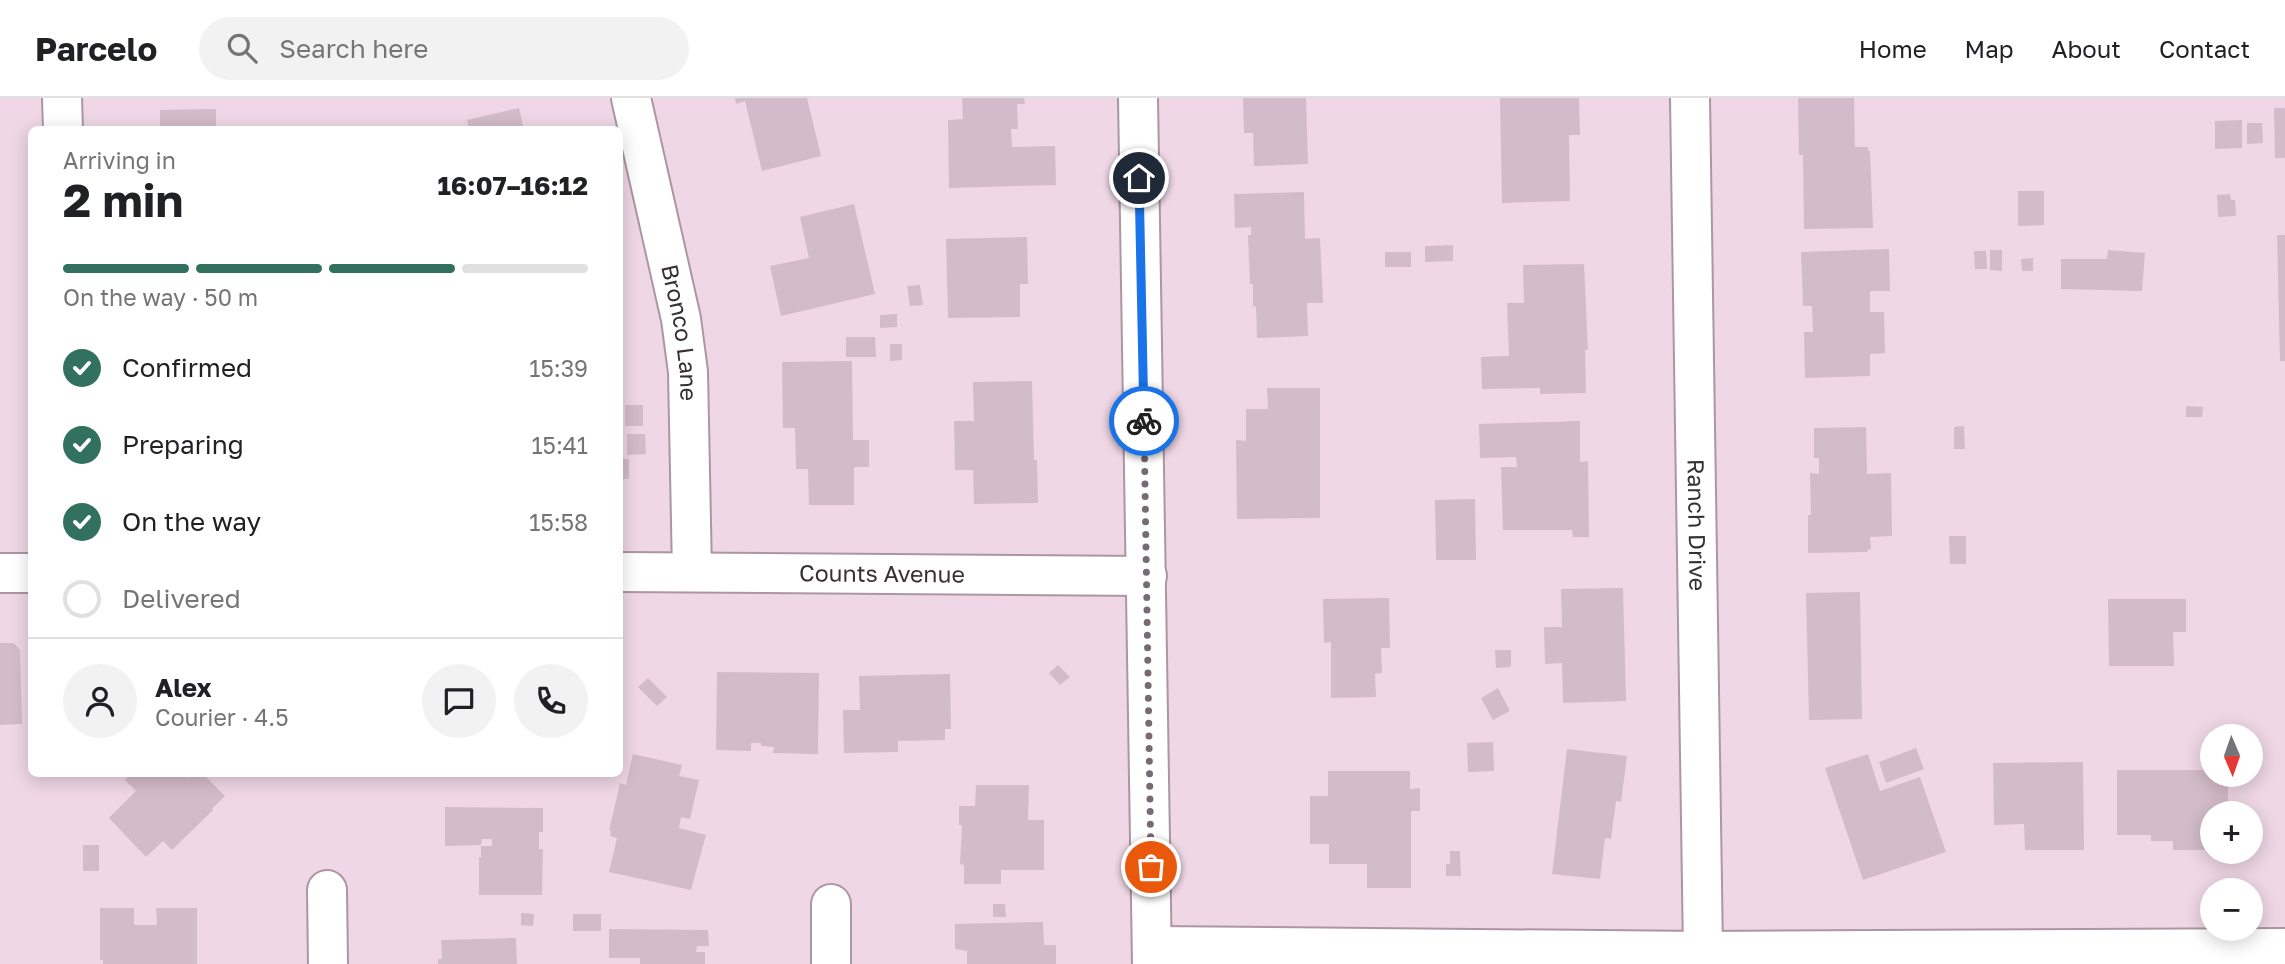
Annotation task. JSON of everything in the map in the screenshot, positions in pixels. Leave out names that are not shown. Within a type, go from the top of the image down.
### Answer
[{"type":"street","points":[[62,98],[63,126]]},
{"type":"street","name":"Bronco Lane","points":[[631,98],[681,319],[688,372],[692,572]]},
{"type":"street","points":[[1138,98],[1152,955],[2285,948]]},
{"type":"street","name":"Ranch Drive","points":[[1690,98],[1703,951]]},
{"type":"street","name":"Counts Avenue","points":[[623,572],[1147,576]]},
{"type":"street","points":[[0,573],[28,573]]},
{"type":"street","points":[[327,890],[328,964]]},
{"type":"street","points":[[831,904],[831,964]]},
{"type":"building","points":[[735,98],[807,98],[821,156],[762,171],[745,101],[736,104]]},
{"type":"building","points":[[962,98],[1024,98],[1025,104],[1017,104],[1018,129],[1011,129],[1012,147],[1055,146],[1056,185],[949,188],[948,120],[963,119]]},
{"type":"building","points":[[1243,98],[1306,98],[1308,164],[1254,166],[1253,133],[1244,133]]},
{"type":"building","points":[[1500,98],[1579,98],[1580,135],[1569,135],[1570,201],[1502,203]]},
{"type":"building","points":[[1798,98],[1854,98],[1855,147],[1868,147],[1870,151],[1873,228],[1804,229],[1803,155],[1799,155]]},
{"type":"building","points":[[519,108],[523,126],[468,126],[467,120]]},
{"type":"building","points":[[2274,108],[2285,108],[2285,158],[2275,158]]},
{"type":"building","points":[[216,109],[216,126],[160,126],[160,110]]},
{"type":"building","points":[[2242,120],[2242,148],[2215,149],[2215,121]]},
{"type":"building","points":[[2247,123],[2262,123],[2263,143],[2247,144]]},
{"type":"building","points":[[2018,191],[2044,191],[2044,225],[2018,226]]},
{"type":"building","points":[[1304,192],[1305,239],[1320,238],[1323,303],[1307,303],[1308,336],[1257,338],[1256,306],[1253,307],[1253,284],[1250,284],[1248,235],[1251,235],[1251,227],[1235,228],[1234,194]]},
{"type":"building","points":[[2230,194],[2231,200],[2235,200],[2236,216],[2218,217],[2217,195]]},
{"type":"building","points":[[854,204],[875,294],[781,316],[770,266],[809,258],[800,217]]},
{"type":"building","points":[[2277,235],[2285,235],[2285,361],[2280,361]]},
{"type":"building","points":[[1027,237],[1028,284],[1020,284],[1020,317],[948,318],[946,239]]},
{"type":"building","points":[[1453,245],[1453,261],[1425,262],[1425,246]]},
{"type":"building","points":[[1889,249],[1890,291],[1870,291],[1870,312],[1884,312],[1885,353],[1870,354],[1870,376],[1805,378],[1804,332],[1813,332],[1812,306],[1803,306],[1801,252]]},
{"type":"building","points":[[1990,250],[2002,250],[2002,271],[1990,270]]},
{"type":"building","points":[[2108,250],[2145,253],[2142,291],[2061,289],[2061,259],[2107,259]]},
{"type":"building","points":[[1974,251],[1986,251],[1987,269],[1975,269]]},
{"type":"building","points":[[1385,252],[1411,252],[1411,267],[1385,267]]},
{"type":"building","points":[[2033,258],[2033,271],[2022,271],[2021,259]]},
{"type":"building","points":[[1584,264],[1588,350],[1585,350],[1586,393],[1540,394],[1540,388],[1482,389],[1481,357],[1509,356],[1507,303],[1524,303],[1523,265]]},
{"type":"building","points":[[920,285],[923,305],[910,306],[907,286]]},
{"type":"building","points":[[897,314],[897,327],[880,328],[880,315]]},
{"type":"building","points":[[846,337],[875,337],[876,357],[846,357]]},
{"type":"building","points":[[890,344],[902,344],[902,360],[890,361]]},
{"type":"building","points":[[852,361],[853,440],[869,440],[869,467],[854,467],[854,505],[809,505],[808,469],[796,469],[795,428],[783,428],[782,362]]},
{"type":"building","points":[[1032,381],[1038,503],[974,504],[973,470],[955,470],[954,421],[974,421],[973,382]]},
{"type":"building","points":[[1267,388],[1320,388],[1320,518],[1237,519],[1236,440],[1246,441],[1246,409],[1268,409]]},
{"type":"building","points":[[625,405],[643,405],[643,426],[625,426]]},
{"type":"building","points":[[2186,406],[2203,407],[2202,417],[2186,417]]},
{"type":"building","points":[[1580,421],[1580,462],[1588,461],[1589,537],[1573,537],[1572,530],[1503,530],[1501,467],[1517,467],[1516,457],[1480,458],[1479,424]]},
{"type":"building","points":[[1964,426],[1965,449],[1954,449],[1954,427]]},
{"type":"building","points":[[1866,427],[1867,474],[1891,473],[1892,536],[1870,537],[1871,549],[1867,550],[1868,552],[1808,553],[1810,473],[1819,474],[1819,458],[1814,458],[1814,428]]},
{"type":"building","points":[[627,434],[645,434],[646,454],[627,455]]},
{"type":"building","points":[[623,459],[629,459],[629,479],[623,479]]},
{"type":"building","points":[[1475,499],[1476,560],[1436,560],[1435,500]]},
{"type":"building","points":[[1949,536],[1966,536],[1966,564],[1950,564]]},
{"type":"building","points":[[1623,588],[1626,701],[1563,703],[1562,663],[1545,664],[1544,627],[1562,627],[1561,589]]},
{"type":"building","points":[[1860,592],[1862,719],[1809,720],[1806,593]]},
{"type":"building","points":[[1389,598],[1390,648],[1381,648],[1382,673],[1375,674],[1376,697],[1331,698],[1331,642],[1324,643],[1323,599]]},
{"type":"building","points":[[2108,599],[2186,599],[2186,632],[2173,632],[2174,666],[2109,666]]},
{"type":"building","points":[[0,643],[14,643],[20,650],[22,724],[0,725]]},
{"type":"building","points":[[1495,650],[1511,650],[1511,667],[1496,668]]},
{"type":"building","points":[[1058,665],[1070,677],[1060,685],[1049,673]]},
{"type":"building","points":[[717,672],[819,673],[818,754],[773,753],[774,747],[761,746],[761,743],[751,743],[751,751],[716,750]]},
{"type":"building","points":[[950,674],[951,729],[945,729],[945,740],[898,741],[898,752],[844,753],[843,710],[860,710],[859,676]]},
{"type":"building","points":[[648,678],[667,697],[657,706],[638,687]]},
{"type":"building","points":[[1498,688],[1510,711],[1493,720],[1481,698]]},
{"type":"building","points":[[1493,742],[1494,771],[1468,772],[1467,743]]},
{"type":"building","points":[[1916,748],[1924,769],[1886,783],[1879,762]]},
{"type":"building","points":[[1567,749],[1627,756],[1621,802],[1616,801],[1611,839],[1605,838],[1600,879],[1552,874]]},
{"type":"building","points":[[633,754],[682,765],[679,776],[699,780],[690,819],[681,817],[679,828],[706,835],[691,890],[609,872],[617,838],[610,836],[609,831],[620,783],[626,785]]},
{"type":"building","points":[[1868,754],[1880,791],[1920,777],[1946,852],[1863,880],[1825,768]]},
{"type":"building","points":[[2083,762],[2084,850],[2025,850],[2024,824],[1994,825],[1993,763]]},
{"type":"building","points":[[2117,770],[2200,770],[2200,788],[2228,788],[2228,801],[2200,801],[2200,850],[2173,850],[2173,841],[2151,841],[2151,835],[2117,835]]},
{"type":"building","points":[[1328,771],[1410,771],[1410,789],[1420,788],[1420,811],[1411,811],[1411,888],[1367,888],[1367,864],[1329,864],[1329,844],[1310,844],[1310,796],[1328,796]]},
{"type":"building","points":[[128,777],[206,777],[225,796],[172,850],[163,841],[146,857],[109,818],[136,791],[125,780]]},
{"type":"building","points":[[976,785],[1029,785],[1028,820],[1044,820],[1044,870],[1001,870],[1001,884],[964,884],[964,865],[960,864],[962,825],[959,825],[959,806],[975,806]]},
{"type":"building","points":[[445,807],[543,808],[543,832],[539,832],[539,849],[543,849],[542,895],[479,895],[481,846],[492,846],[492,839],[482,839],[481,845],[445,846]]},
{"type":"building","points":[[83,845],[99,845],[99,871],[83,871]]},
{"type":"building","points":[[1450,851],[1460,851],[1461,876],[1446,876]]},
{"type":"building","points":[[993,904],[1005,904],[1006,917],[993,917]]},
{"type":"building","points":[[100,908],[134,908],[134,925],[157,925],[156,908],[197,908],[197,964],[103,964],[103,960],[100,960]]},
{"type":"building","points":[[521,913],[534,914],[533,926],[521,925]]},
{"type":"building","points":[[573,914],[601,914],[601,931],[573,931]]},
{"type":"building","points":[[1043,922],[1044,945],[1056,945],[1056,964],[967,964],[967,951],[955,949],[955,924]]},
{"type":"building","points":[[609,929],[708,930],[709,946],[697,946],[696,952],[705,952],[705,964],[640,964],[640,958],[609,958]]},
{"type":"building","points":[[516,938],[517,964],[438,964],[438,959],[442,959],[441,940]]},
{"type":"way so far","points":[[1144,421],[1151,867]]},
{"type":"route","points":[[1139,178],[1144,421]]}]
